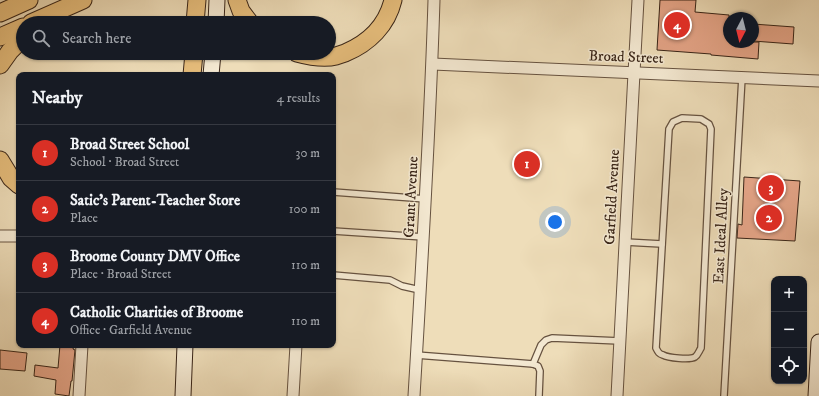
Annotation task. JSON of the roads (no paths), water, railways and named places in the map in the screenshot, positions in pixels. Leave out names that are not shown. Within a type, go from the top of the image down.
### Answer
[{"type":"main road","points":[[0,13],[29,0]]},
{"type":"main road","points":[[49,16],[83,0]]},
{"type":"main road","points":[[196,16],[197,0]]},
{"type":"main road","points":[[237,0],[245,16]]},
{"type":"main road","points":[[336,56],[352,50],[365,42],[378,30],[392,6],[393,0]]},
{"type":"main road","points":[[0,37],[16,30]]},
{"type":"main road","points":[[0,65],[16,45]]},
{"type":"main road","points":[[192,72],[193,60]]},
{"type":"main road","points":[[0,160],[11,178],[16,182]]},
{"type":"street","points":[[216,16],[217,0]]},
{"type":"street","name":"Grant Avenue","points":[[414,396],[426,199],[434,0]]},
{"type":"street","name":"Garfield Avenue","points":[[617,396],[638,0]]},
{"type":"street","points":[[212,72],[213,60]]},
{"type":"street","name":"Broad Street","points":[[432,64],[819,81]]},
{"type":"street","points":[[0,236],[16,236]]},
{"type":"street","points":[[816,396],[819,342]]},
{"type":"street","points":[[79,396],[82,348]]},
{"type":"street","points":[[183,396],[185,348]]},
{"type":"street","points":[[293,396],[296,348]]},
{"type":"lane","name":"East Ideal Alley","points":[[724,396],[742,77]]},
{"type":"lane","points":[[682,118],[701,119],[710,124],[711,129],[700,348],[699,353],[696,356],[690,358],[663,356],[658,353],[656,348],[662,244],[669,129],[673,122],[682,118]]},
{"type":"lane","points":[[336,192],[426,199]]},
{"type":"lane","points":[[336,231],[424,237]]},
{"type":"lane","points":[[625,242],[662,244]]},
{"type":"lane","points":[[336,275],[390,280],[402,286],[420,290]]},
{"type":"lane","points":[[533,364],[541,345],[546,340],[552,338],[620,341]]},
{"type":"lane","points":[[416,355],[533,364],[538,366],[540,370],[539,396]]},
{"type":"place","name":"Catholic Charities of Broome","points":[[677,25]]},
{"type":"place","name":"Broad Street School","points":[[527,164]]},
{"type":"place","name":"Broome County DMV Office","points":[[771,188]]},
{"type":"place","name":"Satic's Parent-Teacher Store","points":[[769,218]]}]
